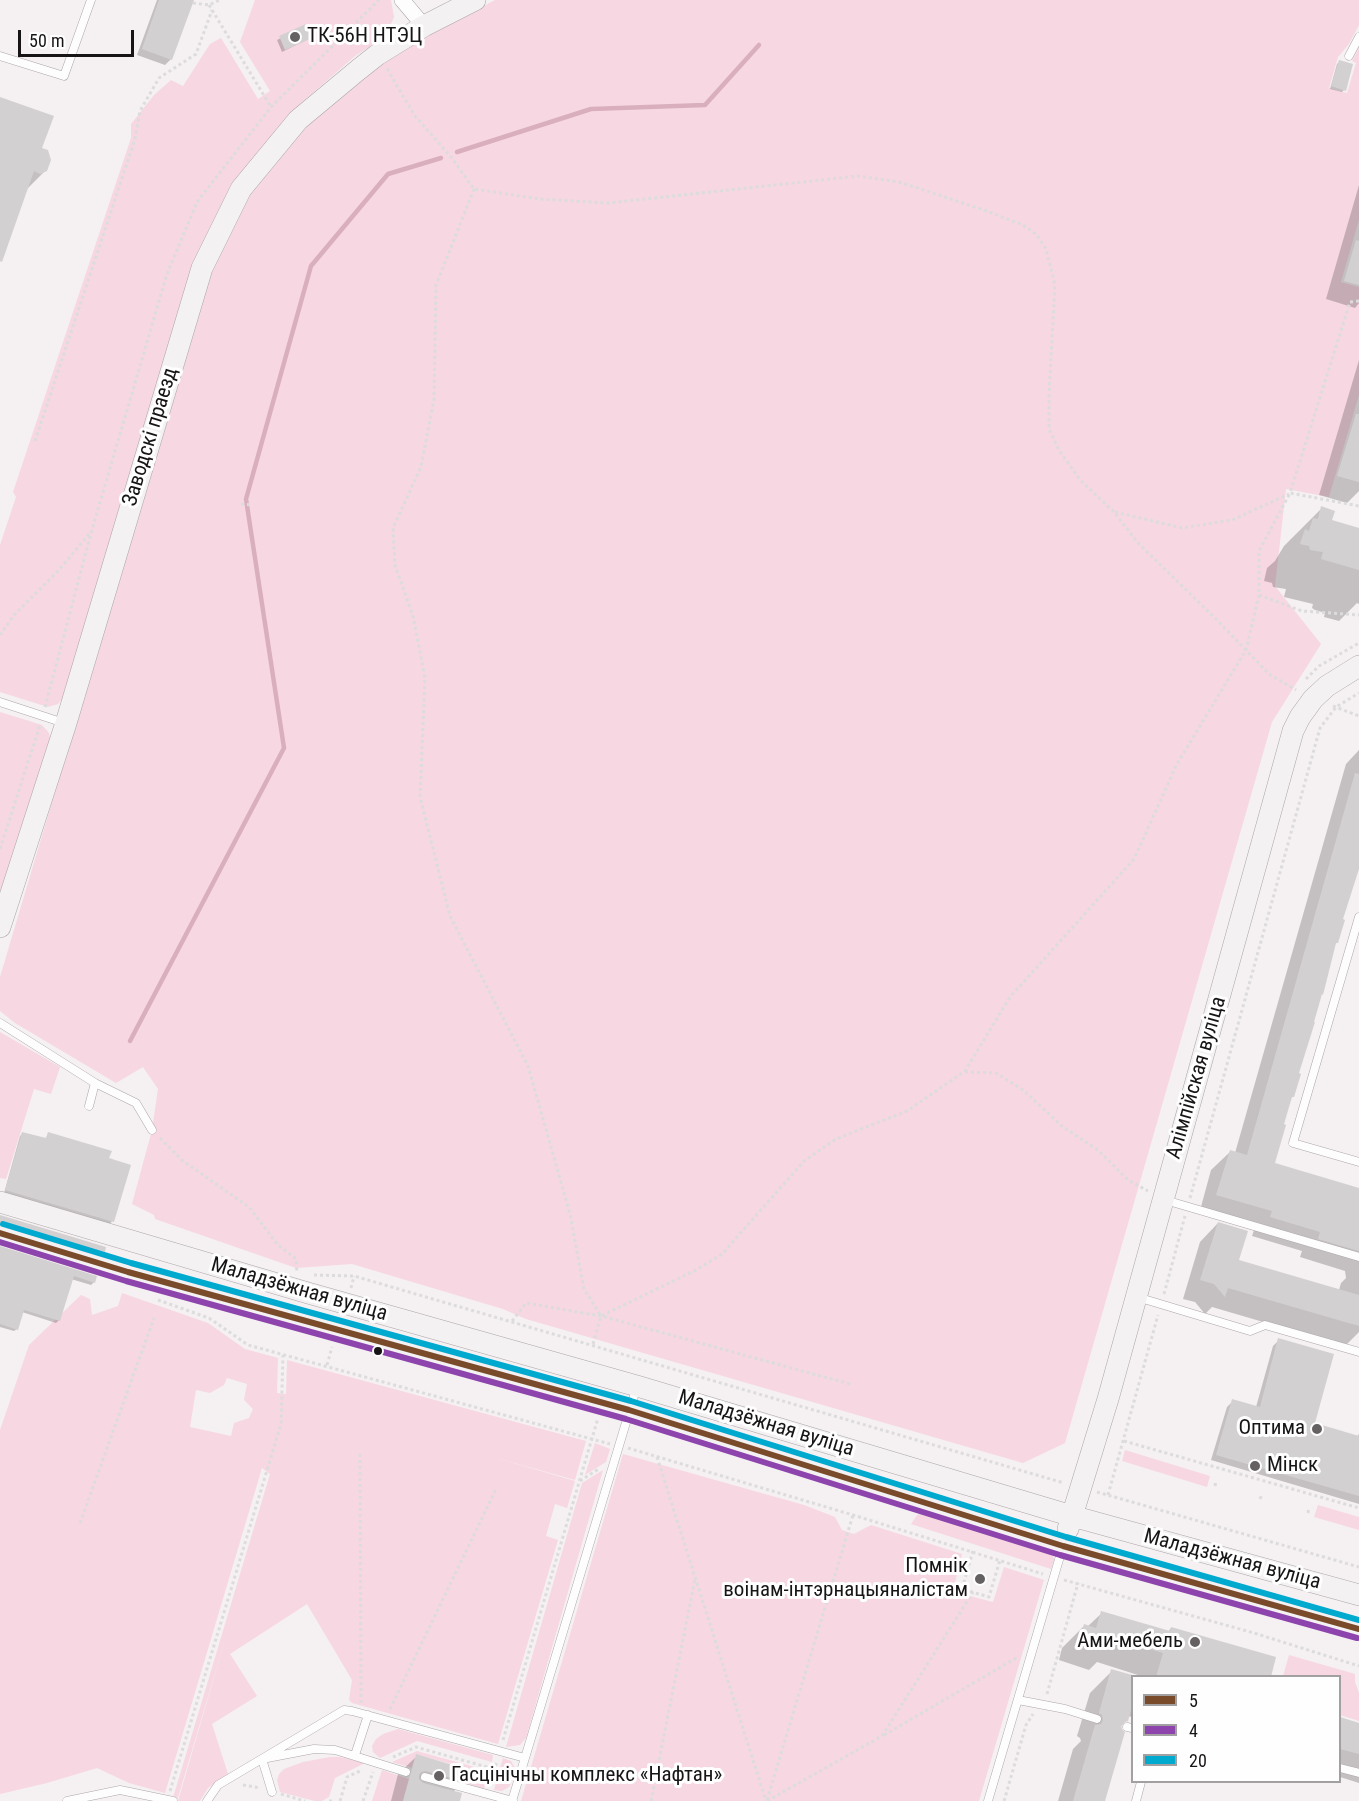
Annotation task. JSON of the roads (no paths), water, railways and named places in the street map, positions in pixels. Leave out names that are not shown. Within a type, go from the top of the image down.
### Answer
[{"type":"main road","name":"Заводскі праезд","points":[[0,927],[66,723],[202,268],[241,189],[298,120],[377,55],[424,26],[475,0]]},
{"type":"main road","name":"Алімпійская вуліца","points":[[1063,1546],[1108,1399],[1293,731],[1313,699],[1327,686],[1359,666]]},
{"type":"main road","name":"Маладзёжная вуліца","points":[[0,1202],[317,1296],[637,1386],[1072,1516],[1359,1594]]},
{"type":"main road","name":"Маладзёжная вуліца","points":[[0,1233],[128,1272],[604,1402],[1063,1546],[1359,1629]]},
{"type":"street","points":[[402,0],[424,26]]},
{"type":"lane","points":[[0,56],[64,76],[91,0]]},
{"type":"lane","points":[[1349,56],[1359,37]]},
{"type":"lane","points":[[0,702],[66,723]]},
{"type":"lane","points":[[1359,917],[1293,1143],[1359,1162]]},
{"type":"lane","points":[[0,1023],[95,1083],[136,1103],[152,1130]]},
{"type":"lane","points":[[89,1106],[95,1083]]},
{"type":"lane","points":[[1163,1199],[1359,1257]]},
{"type":"lane","points":[[1136,1297],[1250,1331],[1265,1325],[1359,1352]]},
{"type":"lane","points":[[425,1777],[512,1801],[637,1386]]},
{"type":"lane","points":[[988,1801],[1063,1546]]},
{"type":"lane","points":[[1018,1700],[1097,1719]]},
{"type":"lane","points":[[207,1801],[218,1785],[344,1710],[525,1758]]},
{"type":"lane","points":[[355,1755],[365,1715]]},
{"type":"lane","points":[[262,1759],[314,1749],[335,1750],[406,1772]]},
{"type":"lane","points":[[262,1759],[272,1792]]},
{"type":"lane","points":[[1341,1768],[1359,1773]]},
{"type":"lane","points":[[1136,1801],[1141,1783]]},
{"type":"lane","points":[[67,1801],[120,1790],[170,1800]]},
{"type":"waterway","points":[[457,152],[591,109],[705,105],[759,45]]},
{"type":"waterway","points":[[130,1041],[284,748],[246,499],[311,266],[388,174],[441,158]]},
{"type":"place","name":"ТК-56Н НТЭЦ","points":[[295,37]]},
{"type":"place","name":"Оптима","points":[[1317,1429]]},
{"type":"place","name":"Мінск","points":[[1255,1466]]},
{"type":"place","name":"Помнік воінам-інтэрнацыяналістам","points":[[980,1579]]},
{"type":"place","name":"Ами-мебель","points":[[1195,1642]]},
{"type":"place","name":"Гасцінічны комплекс «Нафтан»","points":[[439,1776]]}]
